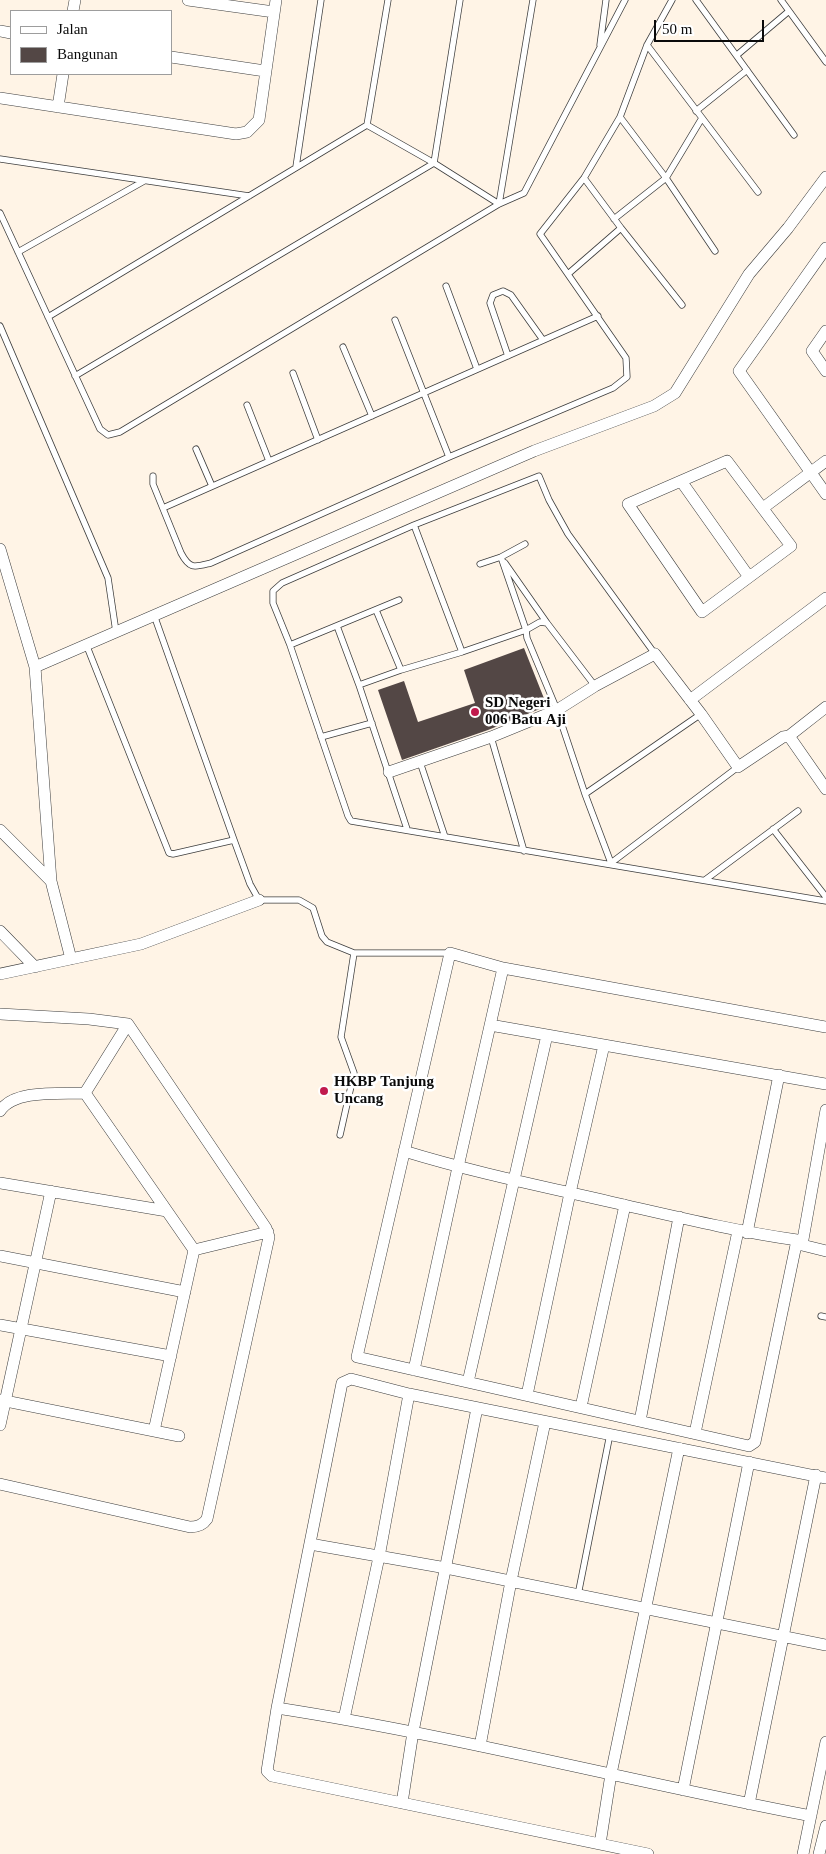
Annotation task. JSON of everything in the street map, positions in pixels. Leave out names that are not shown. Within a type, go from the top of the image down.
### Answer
[{"type":"street","points":[[0,98],[236,134],[247,132],[259,120],[275,6],[188,0]]},
{"type":"street","points":[[172,57],[265,71]]},
{"type":"street","points":[[58,107],[63,75]]},
{"type":"street","points":[[35,667],[534,451],[654,406],[675,393],[749,274],[788,228],[826,177]]},
{"type":"street","points":[[826,248],[738,371],[826,494]]},
{"type":"street","points":[[826,332],[812,351],[826,371]]},
{"type":"street","points":[[727,461],[790,546],[702,612],[628,504],[682,481],[727,461]]},
{"type":"street","points":[[763,508],[826,461]]},
{"type":"street","points":[[682,481],[749,578]]},
{"type":"street","points":[[0,553],[35,667],[51,881],[71,959]]},
{"type":"street","points":[[690,700],[826,598]]},
{"type":"street","points":[[389,772],[491,737],[557,710],[594,686],[654,654],[701,714],[738,768],[783,736],[789,736],[826,707]]},
{"type":"street","points":[[789,736],[826,789]]},
{"type":"street","points":[[0,830],[51,881]]},
{"type":"street","points":[[0,974],[141,944],[259,900]]},
{"type":"street","points":[[0,931],[35,967]]},
{"type":"street","points":[[749,1804],[784,1637],[821,1476],[749,1462],[699,1441],[640,1421],[357,1358],[450,953],[503,968],[826,1027]]},
{"type":"street","points":[[414,1370],[503,968]]},
{"type":"street","points":[[0,1014],[89,1019],[128,1024],[268,1232],[269,1237],[207,1519],[204,1523],[190,1527],[0,1484]]},
{"type":"street","points":[[85,1093],[128,1024]]},
{"type":"street","points":[[490,1024],[826,1084]]},
{"type":"street","points":[[468,1382],[547,1035]]},
{"type":"street","points":[[527,1395],[604,1044]]},
{"type":"street","points":[[699,1441],[742,1232],[779,1075]]},
{"type":"street","points":[[0,1111],[4,1104],[24,1096],[85,1093]]},
{"type":"street","points":[[85,1093],[194,1250],[154,1431]]},
{"type":"street","points":[[648,1854],[268,1774],[266,1768],[277,1708],[342,1383],[351,1379],[409,1394],[679,1448],[699,1441],[749,1446],[756,1442],[800,1242],[826,1110]]},
{"type":"street","points":[[404,1150],[458,1167],[742,1232],[800,1242],[826,1251]]},
{"type":"street","points":[[0,1183],[166,1211]]},
{"type":"street","points":[[0,1424],[3,1401],[51,1191]]},
{"type":"street","points":[[581,1408],[624,1205]]},
{"type":"street","points":[[640,1421],[679,1218]]},
{"type":"street","points":[[194,1250],[268,1232]]},
{"type":"street","points":[[0,1256],[185,1292]]},
{"type":"street","points":[[0,1325],[171,1356]]},
{"type":"street","points":[[344,1719],[379,1557],[409,1394]]},
{"type":"street","points":[[3,1401],[179,1436]]},
{"type":"street","points":[[402,1803],[413,1732],[478,1408]]},
{"type":"street","points":[[480,1746],[511,1581],[545,1422]]},
{"type":"street","points":[[600,1844],[611,1774],[679,1448]]},
{"type":"street","points":[[683,1790],[749,1462]]},
{"type":"street","points":[[310,1544],[446,1568],[826,1645]]},
{"type":"street","points":[[277,1708],[413,1732],[811,1816]]},
{"type":"street","points":[[803,1854],[826,1742]]},
{"type":"street","points":[[819,1854],[825,1830]]},
{"type":"lane","points":[[296,167],[321,0]]},
{"type":"lane","points":[[48,316],[367,125],[388,0]]},
{"type":"lane","points":[[434,163],[460,0]]},
{"type":"lane","points":[[499,204],[533,0]]},
{"type":"lane","points":[[599,50],[606,0]]},
{"type":"lane","points":[[0,213],[100,430],[108,435],[120,432],[499,204],[524,193],[625,0]]},
{"type":"lane","points":[[153,476],[153,484],[186,564],[194,567],[211,563],[449,457],[613,388],[627,377],[626,358],[540,234],[584,178],[620,117],[646,45],[672,0]]},
{"type":"lane","points":[[696,0],[794,135]]},
{"type":"lane","points":[[781,0],[826,62]]},
{"type":"lane","points":[[737,55],[789,11]]},
{"type":"lane","points":[[646,45],[758,192]]},
{"type":"lane","points":[[696,111],[748,70]]},
{"type":"lane","points":[[620,117],[666,178],[714,251]]},
{"type":"lane","points":[[614,219],[666,178],[702,118]]},
{"type":"lane","points":[[367,125],[434,163],[499,204]]},
{"type":"lane","points":[[0,159],[249,196]]},
{"type":"lane","points":[[75,376],[434,163]]},
{"type":"lane","points":[[584,178],[682,304]]},
{"type":"lane","points":[[18,252],[144,181]]},
{"type":"lane","points":[[568,274],[621,228]]},
{"type":"lane","points":[[446,286],[477,370]]},
{"type":"lane","points":[[508,356],[490,303],[493,295],[504,292],[512,295],[543,340]]},
{"type":"lane","points":[[163,508],[598,316]]},
{"type":"lane","points":[[395,320],[449,457]]},
{"type":"lane","points":[[0,326],[108,578],[116,632]]},
{"type":"lane","points":[[343,346],[372,416]]},
{"type":"lane","points":[[293,373],[318,440]]},
{"type":"lane","points":[[247,405],[269,462]]},
{"type":"lane","points":[[196,449],[212,486]]},
{"type":"lane","points":[[654,654],[568,534],[549,500],[539,476],[414,525],[282,583],[273,591],[272,603],[290,645],[351,821],[407,829],[524,851],[611,863],[826,899]]},
{"type":"lane","points":[[414,525],[462,652]]},
{"type":"lane","points":[[480,564],[501,557],[525,544]]},
{"type":"lane","points":[[501,557],[594,686]]},
{"type":"lane","points":[[501,557],[527,638],[557,710],[585,794],[611,863]]},
{"type":"lane","points":[[290,645],[399,600]]},
{"type":"lane","points":[[376,610],[401,670]]},
{"type":"lane","points":[[154,615],[250,884],[259,900],[299,900],[313,908],[322,936],[328,942],[354,953],[450,953]]},
{"type":"lane","points":[[359,685],[526,630],[540,622],[547,623]]},
{"type":"lane","points":[[337,626],[359,685],[407,829]]},
{"type":"lane","points":[[86,644],[169,853],[173,854],[234,840]]},
{"type":"lane","points":[[585,794],[701,714]]},
{"type":"lane","points":[[321,737],[372,723]]},
{"type":"lane","points":[[491,737],[524,851]]},
{"type":"lane","points":[[420,762],[444,837]]},
{"type":"lane","points":[[611,863],[738,768]]},
{"type":"lane","points":[[705,880],[798,811]]},
{"type":"lane","points":[[773,829],[826,899]]},
{"type":"lane","points":[[340,1135],[354,1073],[341,1037],[354,953]]},
{"type":"lane","points":[[578,1595],[610,1434]]},
{"type":"building","name":"SD Negeri 006 Batu Aji","points":[[524,648],[547,706],[488,730],[402,760],[378,690],[404,681],[418,722],[475,703],[464,670]]},
{"type":"place","name":"SD Negeri 006 Batu Aji","points":[[475,712]]},
{"type":"place","name":"HKBP Tanjung Uncang","points":[[324,1091]]}]
